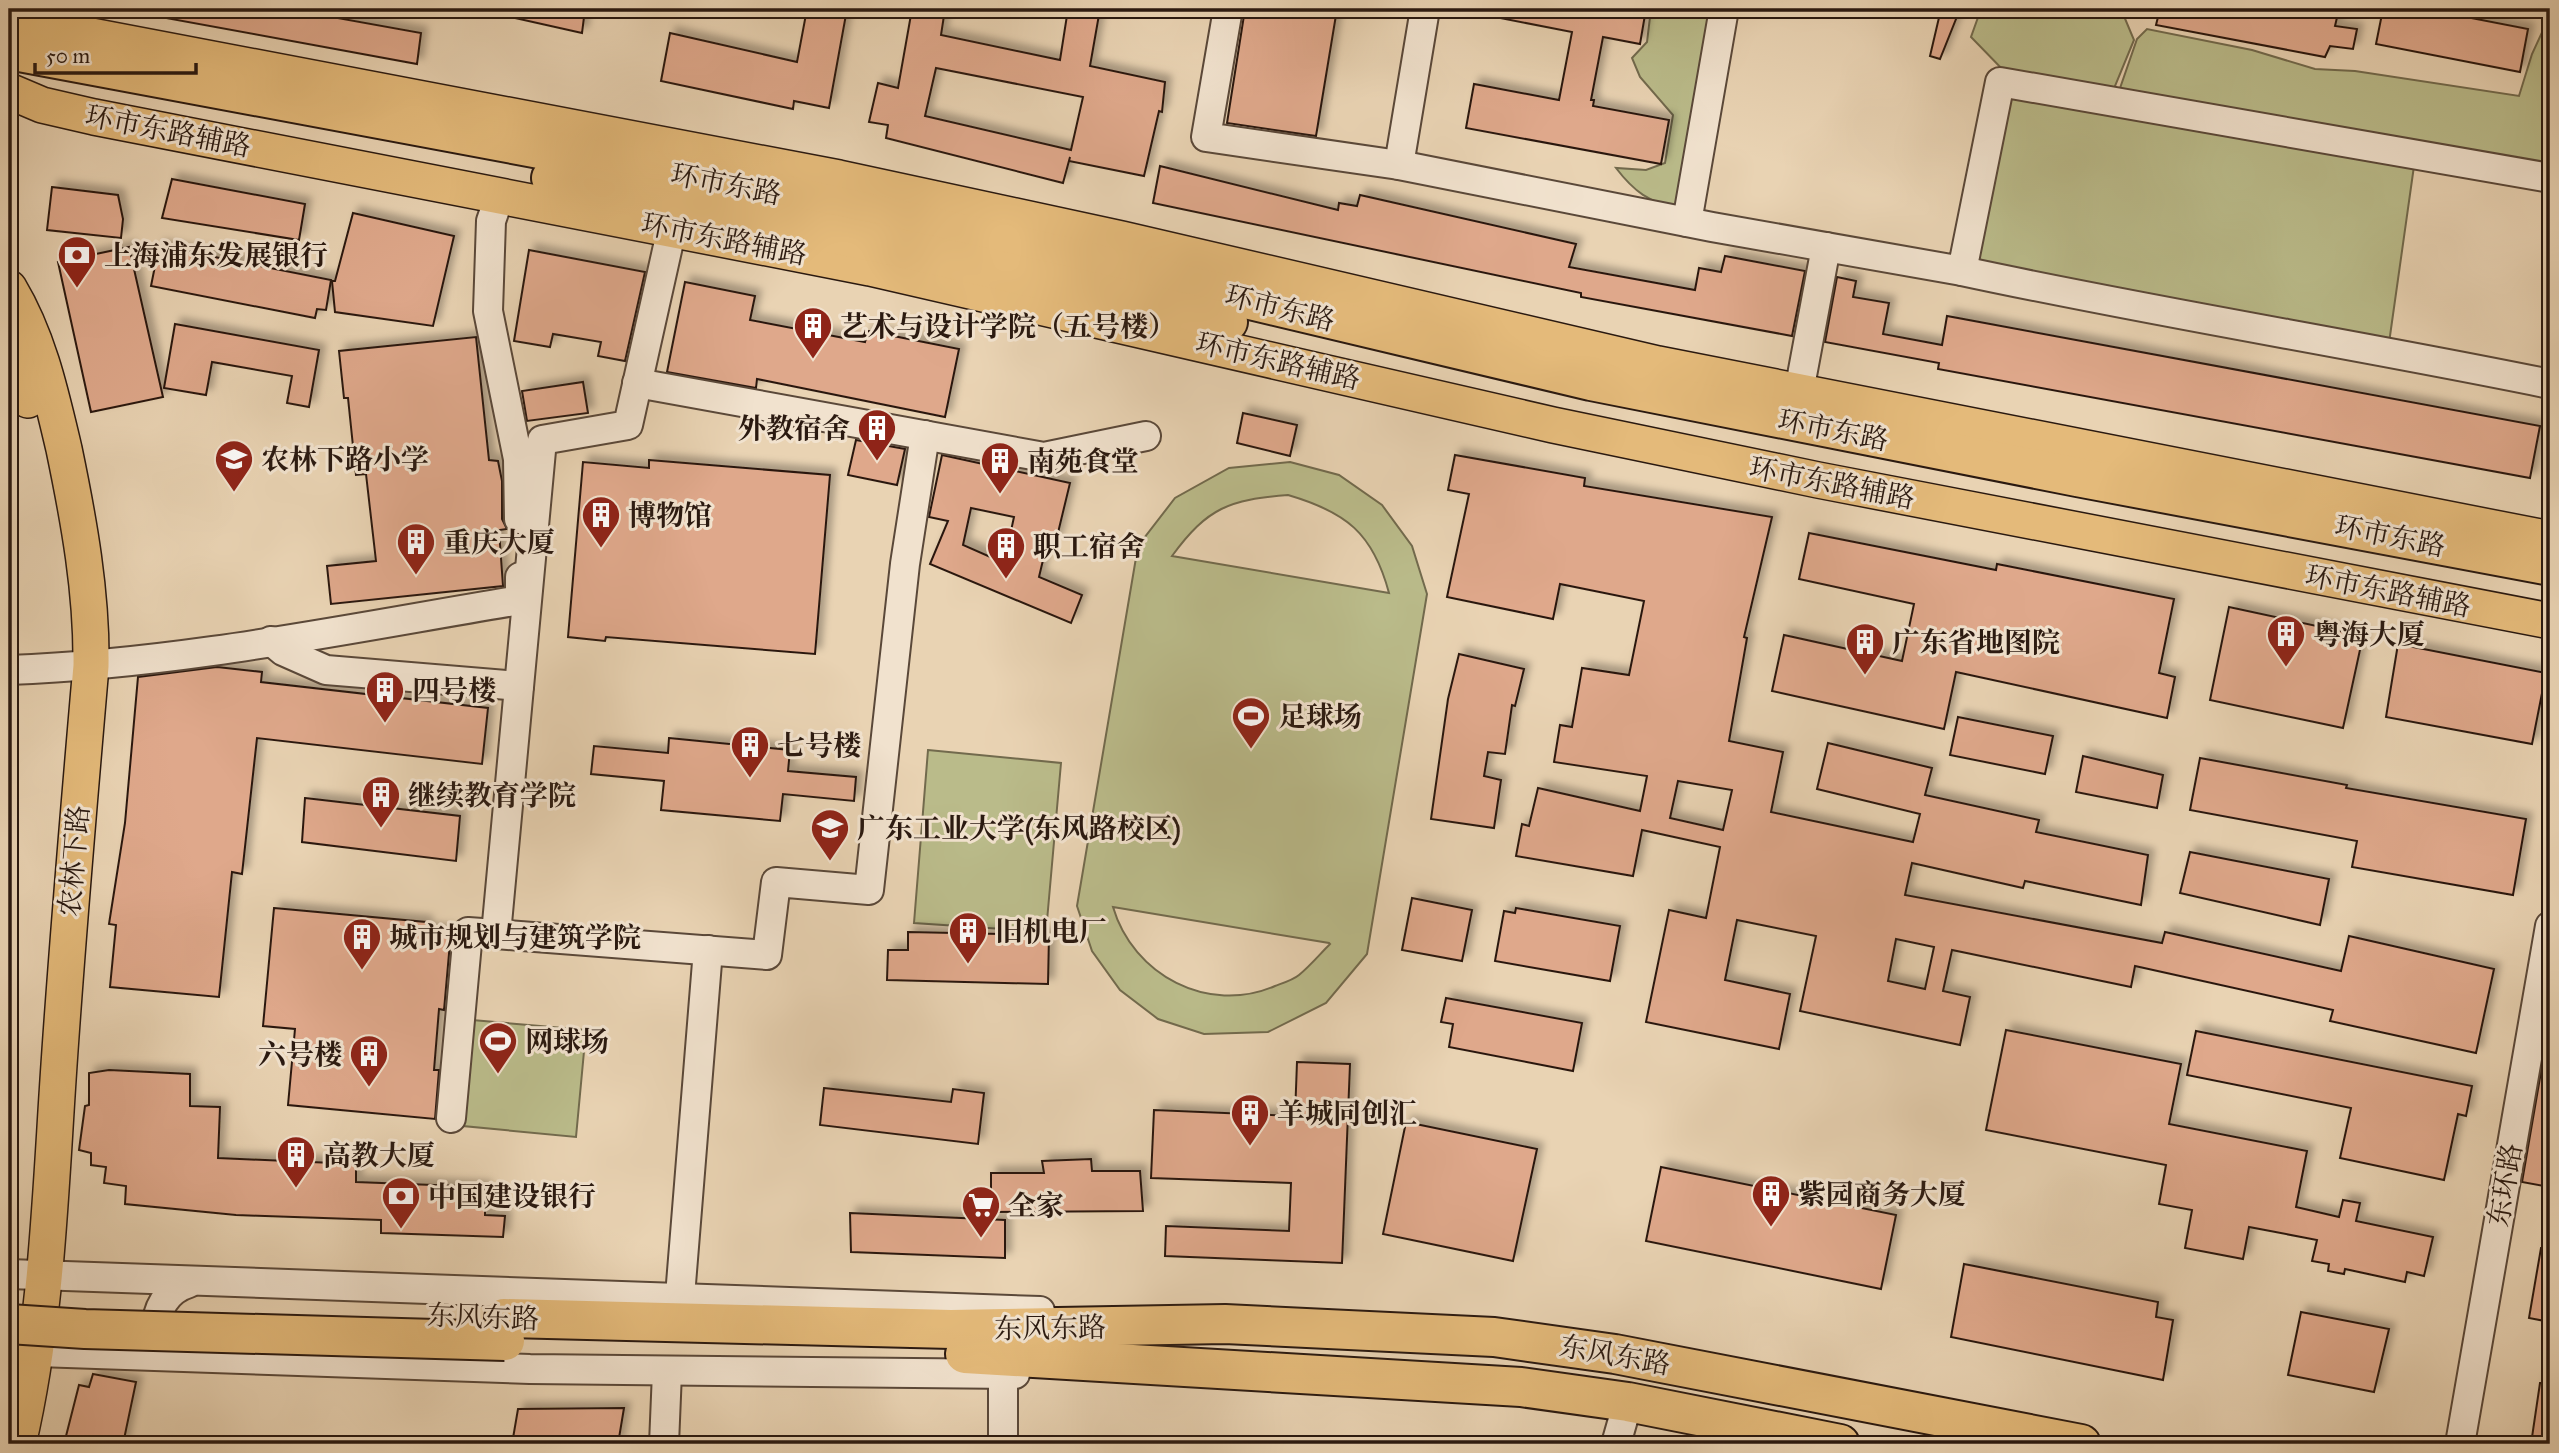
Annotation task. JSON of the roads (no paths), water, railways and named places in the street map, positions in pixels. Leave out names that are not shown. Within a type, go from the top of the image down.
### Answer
[{"type":"highway","name":"环市东路","points":[[9,50],[797,197],[1088,262],[1518,365],[1796,408],[2550,566]]},
{"type":"highway","name":"环市东路","points":[[9,75],[465,160],[878,243],[1432,371],[1866,463],[2550,592]]},
{"type":"highway","name":"东风东路","points":[[22,1281],[114,1308],[1471,1383],[1558,1391],[1628,1402],[1840,1444]]},
{"type":"highway","name":"东风东路","points":[[17,1345],[85,1329],[962,1329],[1225,1324],[1432,1333],[1556,1345],[2081,1444]]},
{"type":"main road","points":[[9,28],[65,31],[839,178],[1021,216],[1606,353],[1796,408],[2550,539]]},
{"type":"main road","name":"环市东路辅路","points":[[9,92],[42,105],[672,228],[1009,299],[1553,425],[2065,529],[2550,621]]},
{"type":"main road","points":[[9,116],[42,105]]},
{"type":"main road","name":"农林下路","points":[[9,288],[36,344],[66,458],[83,548],[91,626],[81,668],[43,995],[17,1345],[9,1404]]},
{"type":"main road","name":"农林下路","points":[[9,344],[30,406],[54,503],[81,668]]},
{"type":"main road","name":"农林下路","points":[[17,1345],[18,1444]]},
{"type":"street","points":[[1228,9],[1206,137],[1399,165],[1687,222],[1962,271],[2089,298],[2361,345],[2550,384]]},
{"type":"street","points":[[1399,165],[1425,9]]},
{"type":"street","points":[[1687,222],[1724,9]]},
{"type":"street","points":[[1962,271],[2000,82],[2550,178]]},
{"type":"street","points":[[9,670],[81,668],[271,641],[520,600],[518,458],[488,311],[491,221],[500,195]]},
{"type":"street","points":[[496,934],[541,440],[628,425],[672,228]]},
{"type":"street","points":[[1796,408],[1826,247]]},
{"type":"street","points":[[638,383],[1044,457],[1146,436]]},
{"type":"street","points":[[451,1118],[468,932],[767,955],[776,882],[869,890],[905,564],[926,435]]},
{"type":"street","points":[[271,641],[283,651],[326,670],[519,686]]},
{"type":"street","name":"东环路","points":[[2460,1444],[2550,926]]},
{"type":"street","points":[[680,1296],[708,950]]},
{"type":"street","points":[[22,1281],[680,1296],[991,1308],[1225,1324]]},
{"type":"street","points":[[188,1283],[166,1298],[156,1324],[161,1340],[189,1358]]},
{"type":"street","points":[[17,1345],[189,1358],[667,1371],[1003,1374],[1221,1371]]},
{"type":"street","points":[[664,1444],[667,1371]]},
{"type":"street","points":[[1003,1374],[1003,1444]]},
{"type":"street","points":[[1616,1444],[1628,1402]]},
{"type":"place","name":"上海浦东发展银行","points":[[77,289]]},
{"type":"place","name":"艺术与设计学院（五号楼）","points":[[813,360]]},
{"type":"place","name":"外教宿舍","points":[[877,462]]},
{"type":"place","name":"农林下路小学","points":[[234,493]]},
{"type":"place","name":"南苑食堂","points":[[1000,495]]},
{"type":"place","name":"博物馆","points":[[601,549]]},
{"type":"place","name":"重庆大厦","points":[[416,576]]},
{"type":"place","name":"职工宿舍","points":[[1006,580]]},
{"type":"place","name":"粤海大厦","points":[[2286,668]]},
{"type":"place","name":"广东省地图院","points":[[1865,676]]},
{"type":"place","name":"四号楼","points":[[385,724]]},
{"type":"place","name":"足球场","points":[[1251,750]]},
{"type":"place","name":"七号楼","points":[[750,779]]},
{"type":"place","name":"继续教育学院","points":[[381,829]]},
{"type":"place","name":"广东工业大学(东风路校区)","points":[[830,862]]},
{"type":"place","name":"旧机电厂","points":[[968,965]]},
{"type":"place","name":"城市规划与建筑学院","points":[[362,971]]},
{"type":"place","name":"网球场","points":[[498,1075]]},
{"type":"place","name":"六号楼","points":[[369,1088]]},
{"type":"place","name":"羊城同创汇","points":[[1250,1147]]},
{"type":"place","name":"高教大厦","points":[[296,1189]]},
{"type":"place","name":"紫园商务大厦","points":[[1771,1228]]},
{"type":"place","name":"中国建设银行","points":[[401,1230]]},
{"type":"place","name":"全家","points":[[981,1239]]}]
